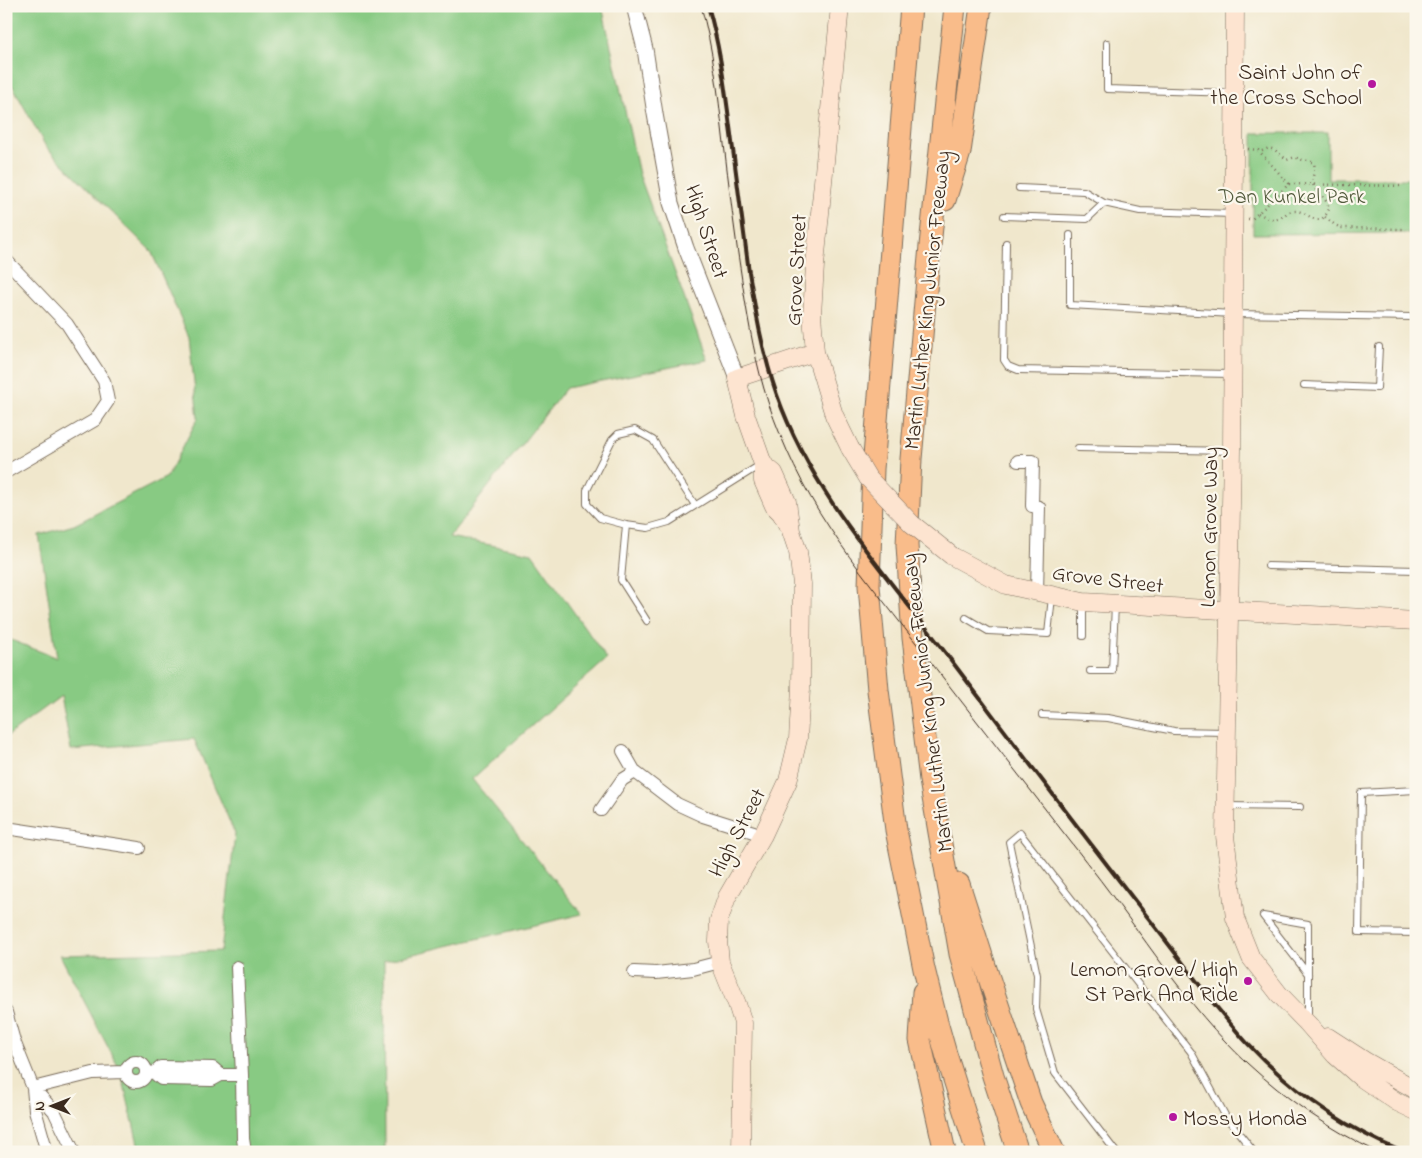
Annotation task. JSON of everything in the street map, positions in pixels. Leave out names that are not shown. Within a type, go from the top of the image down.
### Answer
[{"type":"highway","points":[[902,6],[907,47]]},
{"type":"highway","name":"Martin Luther King Junior Freeway","points":[[911,6],[873,469],[869,586],[878,690],[896,830],[924,969],[946,1054],[977,1152]]},
{"type":"highway","name":"Martin Luther King Junior Freeway","points":[[955,6],[930,246],[911,459],[907,545],[913,638],[930,780],[960,954],[993,1076],[1018,1152]]},
{"type":"highway","points":[[930,246],[960,152],[981,6]]},
{"type":"highway","points":[[936,812],[1031,1103],[1054,1152]]},
{"type":"highway","points":[[924,969],[920,1040],[945,1152]]},
{"type":"main road","name":"Grove Street","points":[[840,6],[815,265],[812,316],[815,352],[834,415],[850,448],[868,478],[912,524],[952,556],[1006,585],[1083,602],[1230,612],[1416,621]]},
{"type":"main road","name":"Lemon Grove Way","points":[[1235,6],[1233,374],[1225,836],[1235,918],[1251,958],[1279,994],[1308,1024]]},
{"type":"main road","points":[[737,378],[815,352]]},
{"type":"main road","name":"High Street","points":[[737,378],[746,416],[763,464],[774,473],[786,502],[791,530],[798,552],[802,584],[801,689],[798,739],[788,781],[763,835],[727,897],[719,920],[720,962],[743,1023],[741,1152]]},
{"type":"main road","points":[[1308,1024],[1365,1061],[1416,1090]]},
{"type":"main road","points":[[1308,1024],[1335,1055],[1360,1078],[1416,1112]]},
{"type":"street","name":"High Street","points":[[634,6],[645,49],[671,203],[686,248],[737,378]]},
{"type":"street","points":[[6,260],[67,324],[104,381],[108,400],[95,420],[6,472]]},
{"type":"street","points":[[1018,461],[1033,461],[1032,506],[1039,507],[1044,594]]},
{"type":"street","points":[[623,751],[636,772],[677,804],[703,816],[763,835]]},
{"type":"street","points":[[601,810],[622,780],[636,772]]},
{"type":"street","points":[[6,827],[139,848]]},
{"type":"street","points":[[634,972],[656,973],[693,969],[720,962]]},
{"type":"street","points":[[237,967],[245,1152]]},
{"type":"street","points":[[6,1012],[14,1041],[33,1088],[35,1110],[47,1152]]},
{"type":"street","points":[[33,1088],[93,1074],[125,1072],[129,1063],[135,1061],[139,1061],[150,1073],[161,1080],[212,1080],[221,1074],[242,1074]]},
{"type":"street","points":[[33,1088],[54,1111],[74,1152]]},
{"type":"lane","points":[[1107,43],[1107,90],[1234,93]]},
{"type":"lane","points":[[1019,188],[1084,191],[1104,203],[1140,211],[1234,217]]},
{"type":"lane","points":[[1004,216],[1087,219],[1104,203]]},
{"type":"lane","points":[[1070,235],[1070,305],[1233,314],[1413,317]]},
{"type":"lane","points":[[1006,243],[1004,360],[1008,366],[1018,370],[1233,374]]},
{"type":"lane","points":[[1304,385],[1377,388],[1378,348]]},
{"type":"lane","points":[[694,506],[653,440],[635,430],[618,434],[612,440],[587,490],[587,504],[600,518],[626,525],[648,528],[669,522],[763,464]]},
{"type":"lane","points":[[1078,448],[1232,451]]},
{"type":"lane","points":[[626,525],[621,580],[647,620]]},
{"type":"lane","points":[[1268,566],[1416,570]]},
{"type":"lane","points":[[966,618],[988,631],[1048,634],[1044,594]]},
{"type":"lane","points":[[1083,602],[1083,636]]},
{"type":"lane","points":[[1090,671],[1112,671],[1114,604]]},
{"type":"lane","points":[[1042,715],[1108,718],[1174,731],[1227,732]]},
{"type":"lane","points":[[1416,790],[1361,793],[1359,932],[1416,933]]},
{"type":"lane","points":[[1226,806],[1300,807]]},
{"type":"lane","points":[[1116,1152],[1055,1073],[1036,1009],[1037,975],[1009,842],[1020,833],[1191,1052],[1226,1117],[1254,1152]]},
{"type":"lane","points":[[1308,974],[1263,916],[1308,924],[1308,974],[1308,1024]]},
{"type":"path","points":[[1258,214],[1272,220],[1281,219],[1287,213],[1294,210],[1304,213],[1314,220],[1320,220],[1325,217],[1329,209],[1326,201],[1317,192],[1313,184],[1314,163],[1302,161],[1295,157],[1287,160],[1275,150],[1269,148],[1260,152]]},
{"type":"path","points":[[1234,149],[1258,150],[1289,184]]},
{"type":"path","points":[[1234,217],[1252,219],[1289,184],[1404,186]]},
{"type":"path","points":[[1325,217],[1341,228],[1403,229]]},
{"type":"green space","points":[[6,6],[602,6],[639,174],[707,360],[566,388],[449,537],[532,553],[607,659],[472,779],[582,914],[384,961],[385,1152],[140,1152],[121,1072],[60,955],[221,951],[235,834],[194,739],[71,750],[61,696],[6,737],[6,638],[57,658],[39,535],[74,525],[167,477],[198,418],[189,337],[151,251],[46,147],[6,74]]},
{"type":"green space","name":"Dan Kunkel Park","points":[[1253,133],[1328,133],[1328,179],[1416,179],[1416,233],[1253,234]]},
{"type":"tram line","points":[[701,6],[715,71],[737,249],[756,360],[780,435],[811,497],[829,527],[860,571],[1091,868],[1204,1018],[1247,1063],[1277,1089],[1326,1124],[1378,1152]]},
{"type":"railway","points":[[708,6],[723,76],[749,272],[764,350],[777,395],[791,429],[827,494],[869,555],[1209,998],[1243,1038],[1265,1061],[1320,1107],[1360,1132],[1403,1152]]},
{"type":"place","name":"Saint John of the Cross School","points":[[1372,84]]},
{"type":"place","name":"Lemon Grove / High St Park And Ride","points":[[1248,981]]},
{"type":"place","name":"Mossy Honda","points":[[1173,1117]]}]
